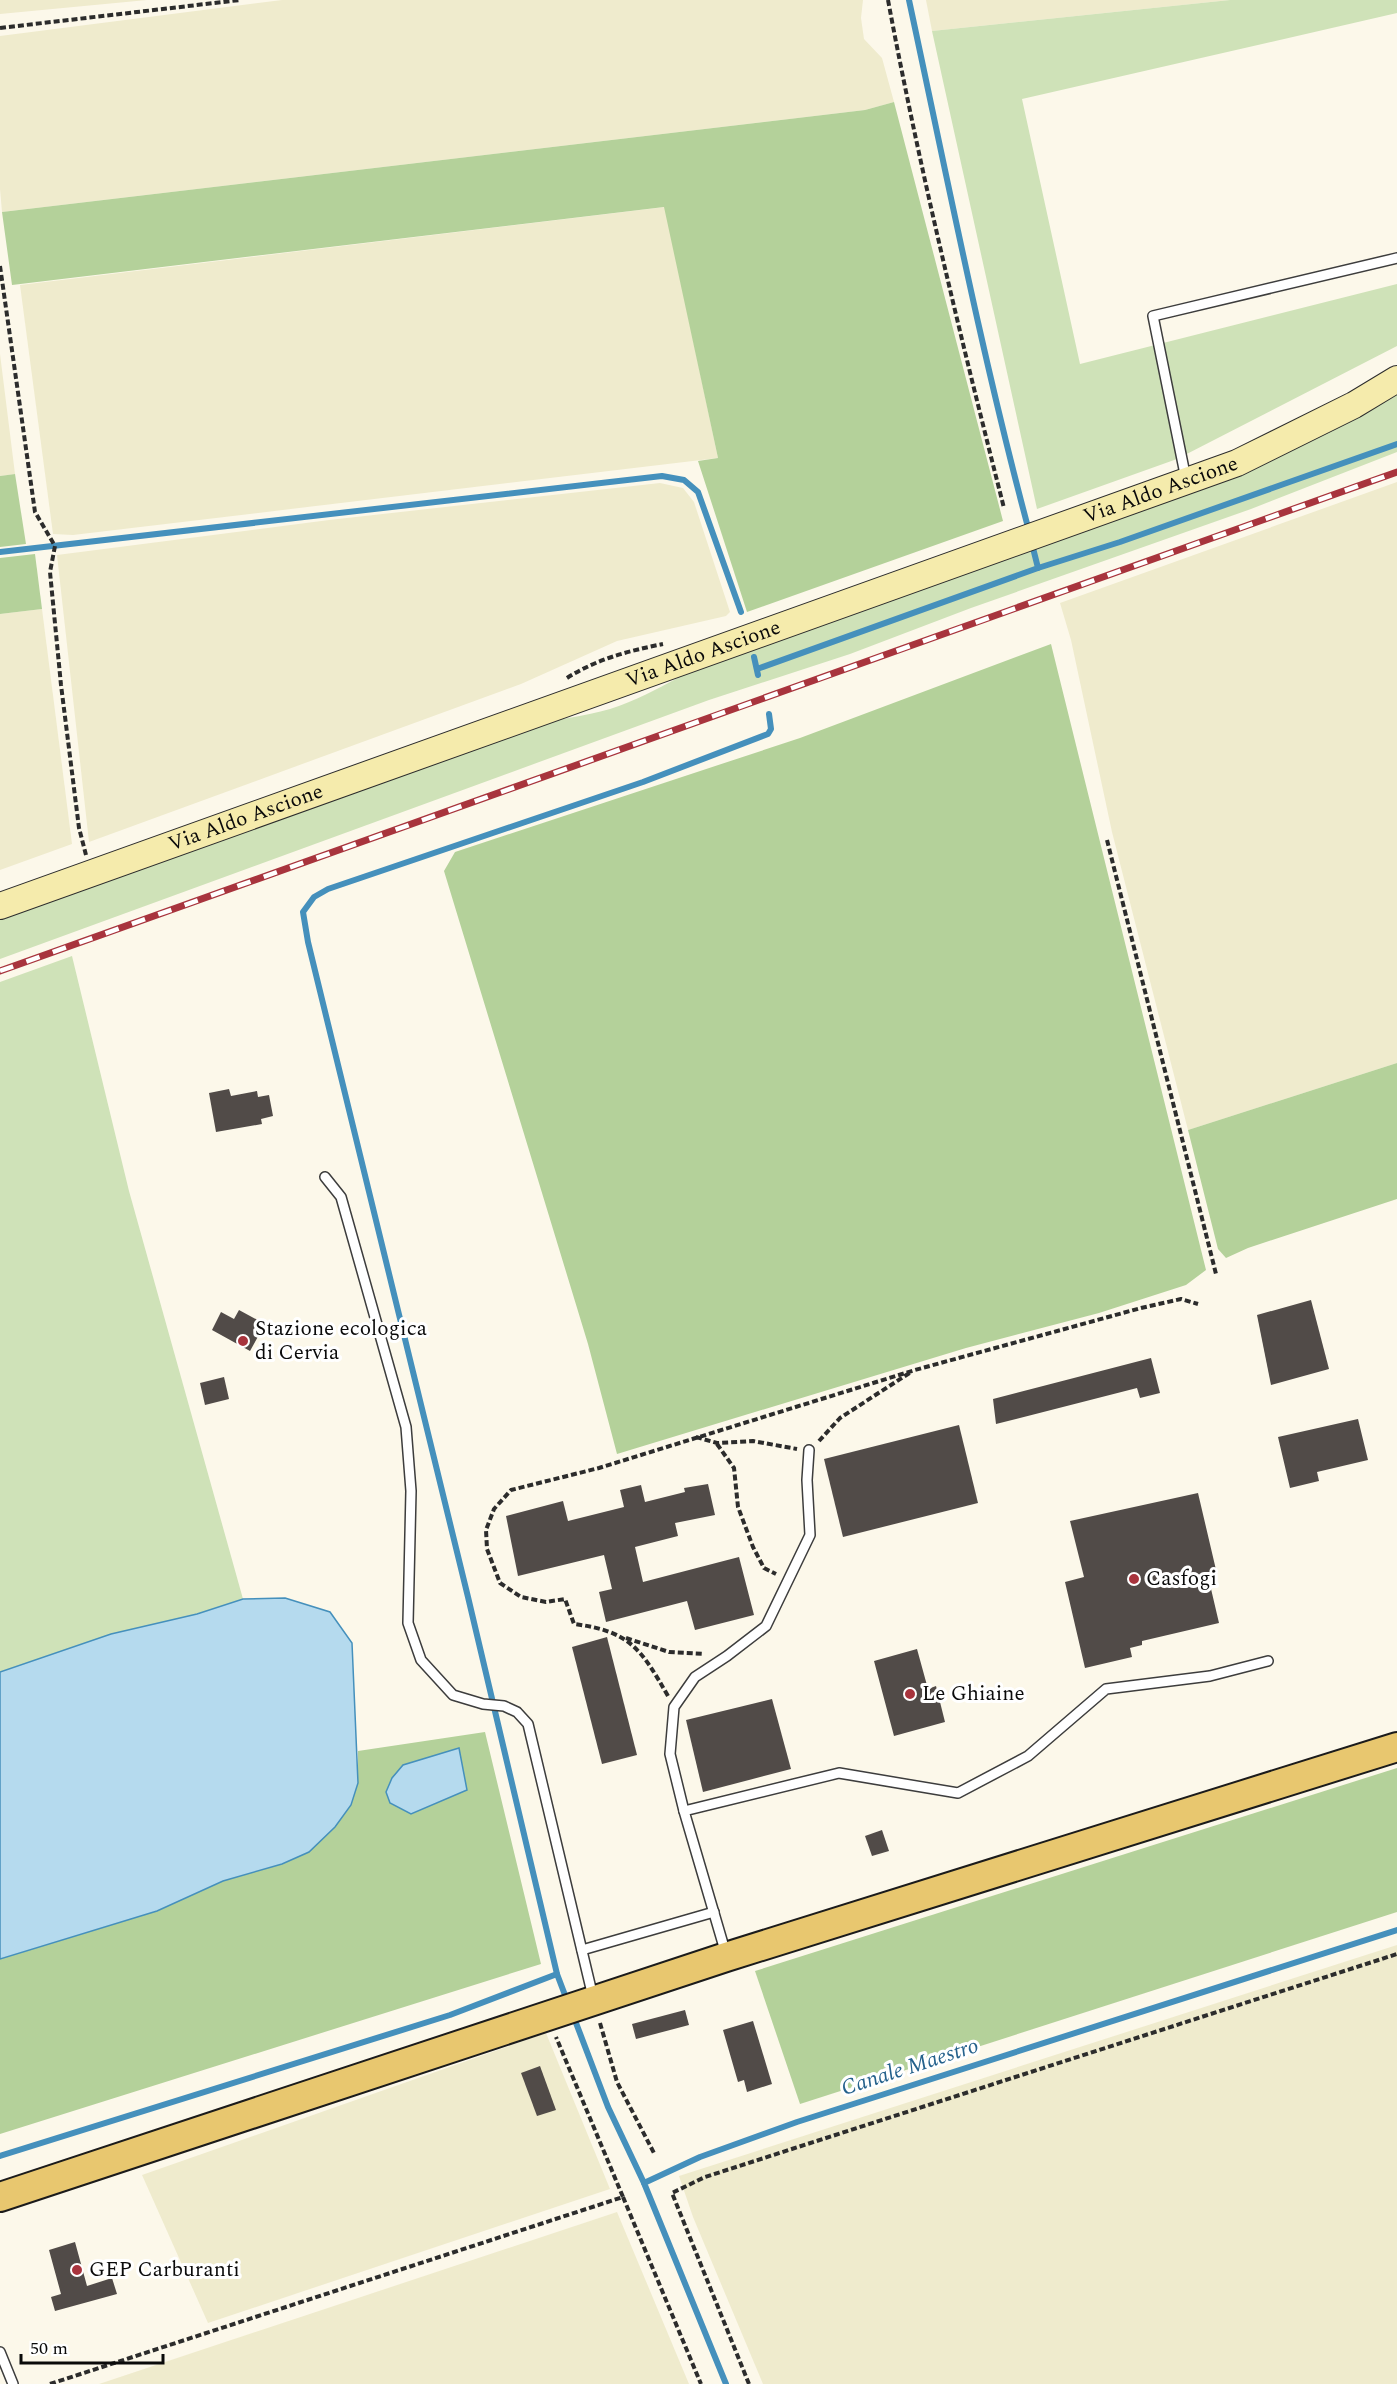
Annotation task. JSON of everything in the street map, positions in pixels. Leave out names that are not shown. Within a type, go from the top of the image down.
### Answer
[{"type":"main road","points":[[0,2197],[726,1957],[1397,1747]]},
{"type":"street","name":"Via Aldo Ascione","points":[[0,906],[1237,463],[1354,405],[1397,379]]},
{"type":"lane","points":[[1186,481],[1153,316],[1397,258]]},
{"type":"lane","points":[[325,1178],[341,1197],[406,1428],[411,1491],[408,1623],[421,1660],[453,1695],[483,1704],[504,1706],[517,1712],[528,1724],[582,1950],[571,2007]]},
{"type":"lane","points":[[726,1957],[670,1754],[674,1707],[695,1677],[766,1626],[810,1535],[807,1480],[810,1450]]},
{"type":"lane","points":[[684,1811],[839,1773],[958,1793],[1028,1756],[1107,1689],[1210,1676],[1268,1661]]},
{"type":"lane","points":[[582,1950],[714,1912]]},
{"type":"lane","points":[[0,2352],[13,2384]]},
{"type":"path","points":[[0,28],[240,0]]},
{"type":"path","points":[[888,0],[906,98],[953,307],[1004,508]]},
{"type":"path","points":[[0,266],[35,512],[55,546],[50,572],[61,685],[77,817],[86,856]]},
{"type":"path","points":[[1107,840],[1216,1274]]},
{"type":"path","points":[[727,1656],[669,1652],[597,1627],[574,1624],[566,1599],[546,1602],[521,1597],[500,1583],[487,1549],[486,1530],[494,1509],[511,1490],[599,1468],[915,1370],[1142,1308],[1181,1299],[1198,1304]]},
{"type":"path","points":[[695,1437],[717,1443],[753,1441],[790,1449],[810,1450],[840,1418],[915,1370]]},
{"type":"path","points":[[717,1443],[734,1468],[738,1507],[753,1547],[764,1568],[789,1580]]},
{"type":"path","points":[[623,1637],[646,1658],[674,1707]]},
{"type":"path","points":[[749,2384],[672,2193],[705,2177],[1397,1954]]},
{"type":"path","points":[[571,2007],[617,2082],[655,2155]]},
{"type":"path","points":[[571,2007],[623,2197],[701,2384]]},
{"type":"path","points":[[50,2384],[623,2197]]},
{"type":"shaded area","points":[[0,0],[147,0],[0,14]]},
{"type":"shaded area","points":[[282,0],[863,0],[861,18],[864,39],[882,58],[894,102],[865,110],[2,212],[0,36]]},
{"type":"shaded area","points":[[926,0],[1230,0],[932,31]]},
{"type":"shaded area","points":[[665,207],[718,458],[73,535],[53,534],[20,285]]},
{"type":"shaded area","points":[[0,354],[15,474],[0,476]]},
{"type":"shaded area","points":[[1397,482],[1397,1063],[1188,1130],[1112,832],[1071,640],[1060,603]]},
{"type":"shaded area","points":[[660,483],[683,488],[694,502],[730,612],[726,616],[617,641],[521,684],[89,842],[57,555],[329,520]]},
{"type":"shaded area","points":[[42,609],[72,844],[0,870],[0,614]]},
{"type":"shaded area","points":[[1397,1945],[1397,2384],[763,2384],[693,2217],[679,2176]]},
{"type":"shaded area","points":[[546,2033],[610,2189],[208,2323],[142,2175]]},
{"type":"shaded area","points":[[617,2212],[689,2384],[99,2384]]},
{"type":"green space","points":[[1230,0],[1397,0],[1397,13],[1022,99],[1080,364],[1397,284],[1397,346],[1177,459],[1037,509],[932,31]]},
{"type":"green space","points":[[894,102],[1003,521],[747,612],[698,461],[718,458],[664,207],[12,285],[2,212],[865,110]]},
{"type":"green space","points":[[1397,392],[1397,452],[1251,509],[971,608],[850,654],[709,700],[0,959],[0,919],[551,721],[620,706],[692,670]]},
{"type":"green space","points":[[15,474],[26,544],[0,547],[0,476]]},
{"type":"green space","points":[[35,554],[42,609],[0,614],[0,558]]},
{"type":"green space","points":[[1051,644],[1206,1270],[1186,1285],[1099,1313],[966,1348],[617,1454],[588,1344],[444,871],[455,852],[800,738]]},
{"type":"green space","points":[[72,956],[129,1191],[243,1599],[197,1614],[111,1634],[0,1672],[0,982]]},
{"type":"green space","points":[[1397,1063],[1397,1199],[1248,1248],[1226,1258],[1218,1249],[1188,1130]]},
{"type":"green space","points":[[485,1732],[541,1964],[0,2134],[0,1959],[157,1911],[223,1881],[282,1864],[355,1792],[358,1783],[358,1751]]},
{"type":"green space","points":[[1397,1768],[1397,1912],[800,2104],[755,1971]]},
{"type":"water","points":[[285,1598],[330,1612],[352,1643],[358,1783],[351,1805],[335,1827],[309,1852],[282,1864],[223,1881],[157,1911],[0,1959],[0,1672],[111,1634],[197,1614],[243,1599]]},
{"type":"water","points":[[459,1748],[467,1790],[411,1814],[390,1803],[386,1792],[392,1778],[403,1765]]},
{"type":"building","points":[[229,1089],[231,1096],[257,1091],[258,1097],[269,1095],[273,1116],[261,1119],[262,1124],[216,1132],[209,1093]]},
{"type":"building","points":[[1311,1300],[1329,1369],[1271,1385],[1257,1315]]},
{"type":"building","name":"Stazione ecologica di Cervia","points":[[239,1310],[265,1324],[250,1351],[212,1330],[221,1312],[234,1319]]},
{"type":"building","points":[[1151,1358],[1160,1393],[1140,1398],[1137,1388],[996,1424],[993,1399]]},
{"type":"building","points":[[224,1377],[229,1399],[205,1405],[200,1383]]},
{"type":"building","points":[[1358,1419],[1368,1460],[1317,1472],[1319,1481],[1290,1488],[1278,1437]]},
{"type":"building","points":[[959,1425],[978,1503],[843,1537],[824,1459]]},
{"type":"building","points":[[708,1484],[715,1515],[675,1523],[678,1536],[635,1547],[643,1582],[739,1557],[754,1615],[695,1630],[687,1601],[606,1622],[599,1592],[612,1589],[604,1555],[518,1576],[506,1516],[563,1501],[568,1521],[624,1507],[620,1490],[641,1485],[645,1502],[685,1492],[684,1488]]},
{"type":"building","name":"Casfogi","points":[[1198,1493],[1217,1574],[1208,1576],[1219,1623],[1142,1641],[1142,1645],[1130,1648],[1132,1657],[1085,1668],[1065,1582],[1084,1577],[1070,1521]]},
{"type":"building","points":[[607,1637],[637,1755],[602,1764],[572,1647]]},
{"type":"building","name":"Le Ghiaine","points":[[917,1649],[928,1689],[936,1686],[945,1722],[894,1736],[874,1661]]},
{"type":"building","points":[[772,1699],[791,1769],[703,1792],[686,1720]]},
{"type":"building","points":[[882,1830],[889,1851],[872,1856],[865,1836]]},
{"type":"building","points":[[685,2010],[689,2025],[636,2039],[632,2024]]},
{"type":"building","points":[[753,2021],[772,2084],[747,2092],[744,2080],[738,2082],[723,2030]]},
{"type":"building","points":[[540,2066],[556,2110],[537,2116],[521,2073]]},
{"type":"building","points":[[75,2242],[87,2286],[112,2278],[117,2294],[55,2311],[51,2297],[61,2294],[49,2250]]},
{"type":"waterway","points":[[909,0],[980,333],[1029,531]]},
{"type":"waterway","points":[[1038,568],[1120,542],[1397,444]]},
{"type":"waterway","points":[[0,552],[662,476],[684,480],[698,492],[741,612]]},
{"type":"waterway","points":[[757,669],[1038,568],[1032,544]]},
{"type":"waterway","points":[[754,657],[758,675]]},
{"type":"waterway","points":[[568,2003],[557,1974],[468,1597],[308,942],[303,912],[314,897],[328,889],[643,782],[768,734],[771,729],[769,714]]},
{"type":"waterway","name":"Canale Maestro","points":[[726,2384],[644,2183],[700,2157],[797,2122],[1397,1930]]},
{"type":"waterway","points":[[0,2156],[450,2015],[557,1974]]},
{"type":"waterway","points":[[573,2015],[608,2107],[644,2183]]},
{"type":"railway","points":[[0,971],[1397,472]]},
{"type":"place","name":"Stazione ecologica di Cervia","points":[[243,1341]]},
{"type":"place","name":"Casfogi","points":[[1134,1579]]},
{"type":"place","name":"Le Ghiaine","points":[[910,1694]]},
{"type":"place","name":"GEP Carburanti","points":[[77,2270]]}]
